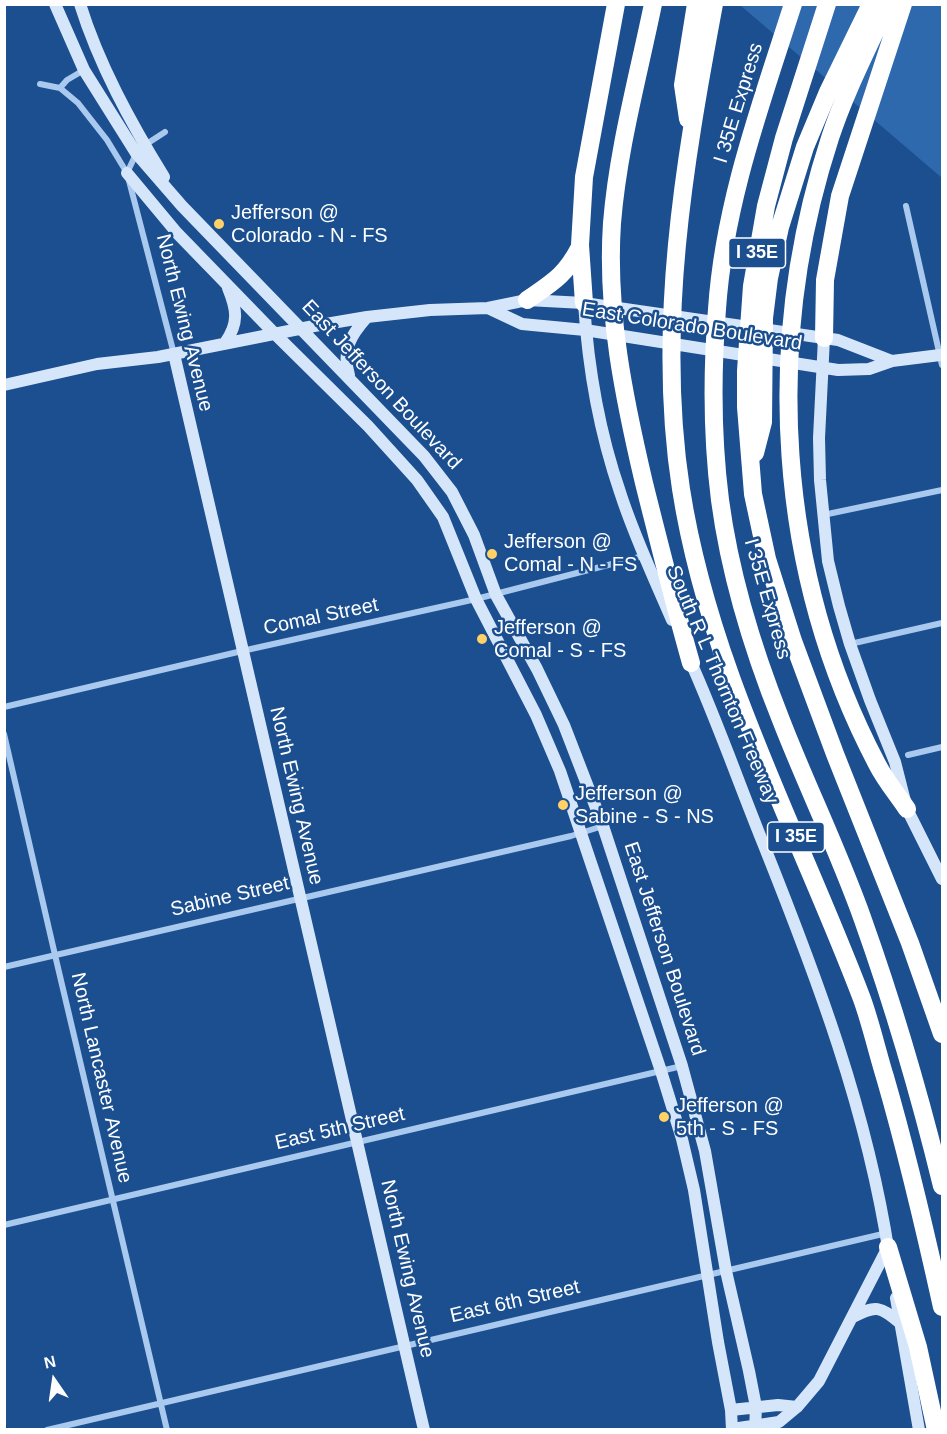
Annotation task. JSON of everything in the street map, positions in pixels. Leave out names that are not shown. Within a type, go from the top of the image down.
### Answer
[{"type":"highway","points":[[584,303],[580,245],[584,177],[616,4]]},
{"type":"highway","points":[[653,4],[619,164],[612,224],[614,319],[619,363],[631,427],[654,526],[691,663]]},
{"type":"highway","points":[[690,132],[683,85],[696,4]]},
{"type":"highway","name":"South R L Thornton Freeway","points":[[714,4],[690,132],[674,260],[672,363],[674,425],[681,487],[702,585],[728,669],[863,1003],[908,1157],[942,1307]]},
{"type":"highway","name":"I 35E Express","points":[[793,4],[736,190],[724,253],[717,307],[714,368],[720,498],[736,583],[754,644],[780,718],[862,918],[896,1018],[925,1115],[942,1186]]},
{"type":"highway","name":"I 35E","points":[[754,372],[752,286],[766,207],[784,138],[827,4]]},
{"type":"highway","points":[[871,4],[828,92],[805,147],[780,227],[769,278],[754,372],[763,422],[751,468],[753,494],[767,559],[793,641],[910,943],[942,1034]]},
{"type":"highway","points":[[888,4],[841,106],[812,199],[799,262],[788,376],[790,471],[797,527],[810,588],[828,649],[846,697],[877,765],[907,809]]},
{"type":"highway","points":[[824,338],[825,280],[840,196],[903,4]]},
{"type":"highway","points":[[527,300],[558,279],[570,265],[580,245]]},
{"type":"highway","points":[[887,1240],[918,1347],[936,1430]]},
{"type":"main road","points":[[55,4],[64,29],[84,70],[140,149]]},
{"type":"main road","points":[[80,4],[140,149]]},
{"type":"main road","name":"East Jefferson Boulevard","points":[[140,149],[182,206],[424,456],[452,492],[474,535],[496,595],[537,669],[564,725],[603,826],[682,1066],[705,1151],[726,1271],[756,1407],[755,1428]]},
{"type":"main road","name":"East Jefferson Boulevard","points":[[127,173],[177,233],[368,426],[417,480],[443,517],[476,599],[536,715],[560,771],[583,833],[661,1071],[682,1139],[694,1190],[731,1410],[732,1429]]},
{"type":"main road","points":[[225,344],[233,332],[236,318],[234,302],[227,284]]},
{"type":"main road","name":"East Colorado Boulevard","points":[[4,385],[97,364],[174,354],[367,317],[430,310],[488,308],[527,300],[584,303],[837,340],[892,361]]},
{"type":"main road","name":"South R L Thornton Freeway","points":[[584,303],[585,330],[602,429],[620,492],[779,883],[843,1054],[869,1146],[919,1430]]},
{"type":"main road","name":"East Colorado Boulevard","points":[[488,308],[522,324],[585,330],[847,371],[869,369],[892,361],[941,360]]},
{"type":"main road","points":[[350,377],[345,361],[346,351],[358,327],[367,317]]},
{"type":"main road","points":[[824,338],[819,438],[822,516],[828,561],[850,644],[895,762],[907,809],[942,879]]},
{"type":"main road","name":"North Ewing Avenue","points":[[174,354],[424,1430]]},
{"type":"main road","points":[[732,1429],[755,1428],[779,1422],[797,1407],[819,1381],[853,1317],[887,1240]]},
{"type":"main road","points":[[853,1317],[878,1308],[886,1311],[900,1323]]},
{"type":"main road","points":[[731,1410],[778,1405],[797,1407]]},
{"type":"street","points":[[40,84],[60,88],[74,75],[84,70]]},
{"type":"street","name":"North Ewing Avenue","points":[[60,88],[78,103],[107,140],[127,173],[174,354]]},
{"type":"street","points":[[127,173],[140,149],[165,132]]},
{"type":"street","points":[[906,206],[941,360]]},
{"type":"street","points":[[822,516],[942,490]]},
{"type":"street","name":"Comal Street","points":[[4,707],[496,595],[644,555]]},
{"type":"street","points":[[850,644],[942,623]]},
{"type":"street","name":"North Lancaster Avenue","points":[[4,734],[167,1430]]},
{"type":"street","points":[[908,754],[942,747]]},
{"type":"street","name":"Sabine Street","points":[[4,967],[583,833],[603,826]]},
{"type":"street","name":"East 5th Street","points":[[4,1225],[682,1066]]},
{"type":"street","name":"East 6th Street","points":[[47,1430],[708,1275],[887,1240]]},
{"type":"shaded area","points":[[740,5],[942,5],[942,178]]},
{"type":"place","name":"Jefferson @ Colorado - N - FS","points":[[219,224]]},
{"type":"place","name":"Jefferson @ Comal - N - FS","points":[[492,554]]},
{"type":"place","name":"Jefferson @ Comal - S - FS","points":[[482,639]]},
{"type":"place","name":"Jefferson @ Sabine - S - NS","points":[[563,805]]},
{"type":"place","name":"Jefferson @ 5th - S - FS","points":[[664,1117]]}]
